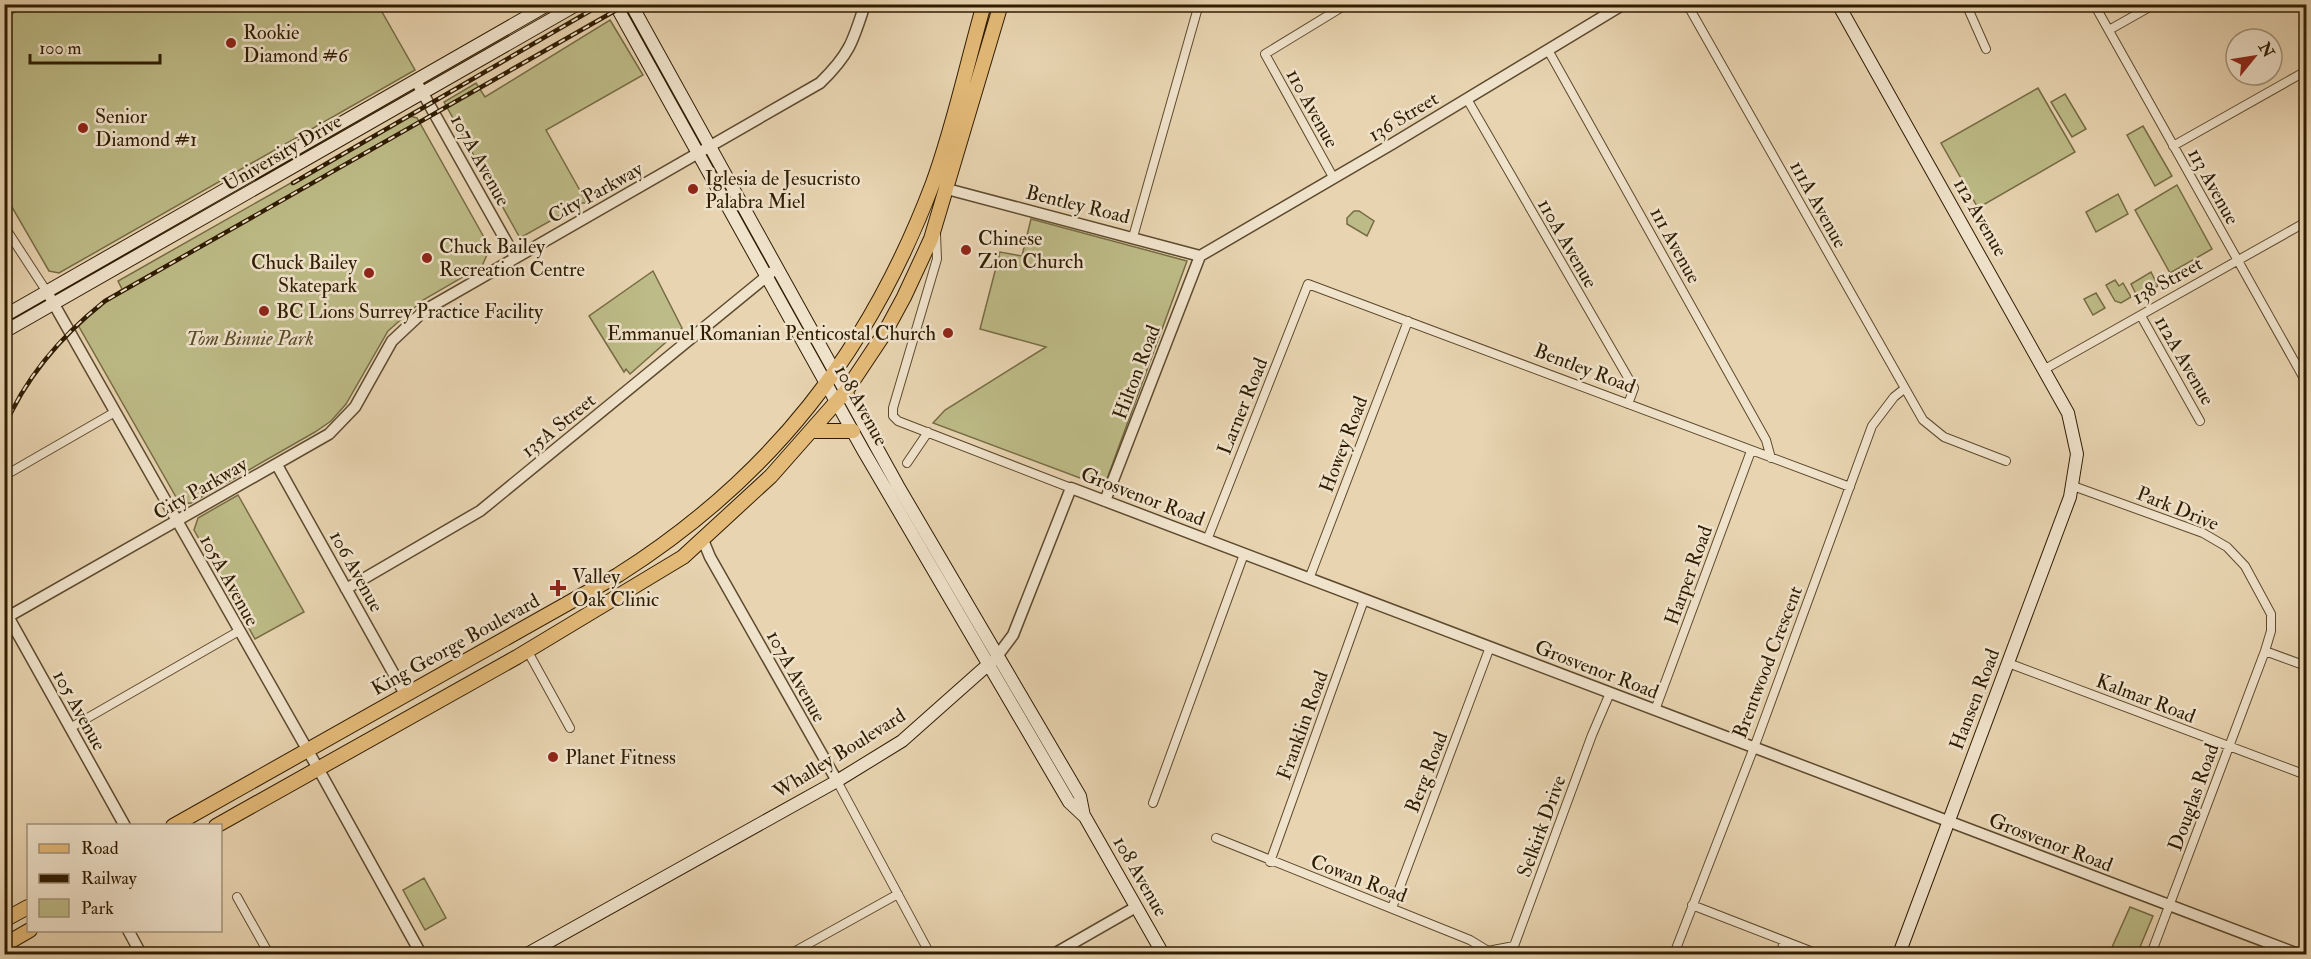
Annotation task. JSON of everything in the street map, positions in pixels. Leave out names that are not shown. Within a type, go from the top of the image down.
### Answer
[{"type":"main road","name":"University Drive","points":[[4,316],[549,4]]},
{"type":"main road","name":"University Drive","points":[[4,333],[578,4]]},
{"type":"main road","name":"108 Avenue","points":[[615,4],[767,276],[832,378]]},
{"type":"main road","name":"108 Avenue","points":[[631,4],[777,268],[842,396],[898,486],[1080,796],[1085,817],[1163,954]]},
{"type":"main road","name":"King George Boulevard","points":[[175,824],[618,575],[676,535],[736,484],[776,444],[832,378],[867,325],[900,262],[934,181],[984,4]]},
{"type":"main road","name":"King George Boulevard","points":[[218,824],[527,650],[683,557],[750,496],[813,431],[842,396],[884,334],[904,297],[935,225],[947,189],[1001,4]]},
{"type":"main road","name":"112 Avenue","points":[[1838,4],[2068,412],[2077,454]]},
{"type":"main road","name":"108 Avenue","points":[[842,396],[853,431],[988,666],[1069,802],[1085,817]]},
{"type":"main road","points":[[813,431],[853,431]]},
{"type":"main road","name":"Hansen Road","points":[[1899,954],[2073,486],[2077,454]]},
{"type":"main road","points":[[506,638],[527,650],[534,622]]},
{"type":"main road","name":"Whalley Boulevard","points":[[527,954],[837,781],[902,741],[998,656]]},
{"type":"main road","points":[[4,920],[27,908]]},
{"type":"main road","points":[[4,945],[27,932]]},
{"type":"street","name":"City Parkway","points":[[6,616],[319,441],[343,421],[360,399],[386,350],[412,321],[434,304],[820,83],[841,63],[853,41],[865,4]]},
{"type":"street","points":[[1133,237],[1199,4]]},
{"type":"street","name":"136 Street","points":[[1200,256],[1624,4]]},
{"type":"street","name":"111A Avenue","points":[[1687,4],[1923,420],[1944,437],[2006,461]]},
{"type":"street","points":[[1966,4],[1986,49]]},
{"type":"street","name":"113 Avenue","points":[[2094,4],[2307,382]]},
{"type":"street","points":[[2109,30],[2155,4]]},
{"type":"street","name":"110 Avenue","points":[[1334,177],[1265,54],[1344,6]]},
{"type":"street","name":"111 Avenue","points":[[1548,50],[1766,440],[1771,458]]},
{"type":"street","points":[[2173,146],[2307,71]]},
{"type":"street","name":"107A Avenue","points":[[416,81],[515,257]]},
{"type":"street","name":"110A Avenue","points":[[1467,99],[1634,387],[1628,404]]},
{"type":"street","name":"Bentley Road","points":[[947,189],[1200,256]]},
{"type":"street","name":"138 Street","points":[[2045,369],[2307,222]]},
{"type":"street","name":"King George Boulevard","points":[[893,408],[937,259],[935,225]]},
{"type":"street","name":"105A Avenue","points":[[4,226],[47,292],[318,768],[421,954]]},
{"type":"street","name":"Hilton Road","points":[[1105,501],[1200,256]]},
{"type":"street","name":"135A Street","points":[[346,589],[480,511],[777,268]]},
{"type":"street","name":"Bentley Road","points":[[1308,284],[1850,487]]},
{"type":"street","name":"Larner Road","points":[[1207,540],[1308,284]]},
{"type":"street","name":"112A Avenue","points":[[2141,316],[2200,421]]},
{"type":"street","name":"Howey Road","points":[[1309,579],[1408,321]]},
{"type":"street","name":"Brentwood Crescent","points":[[1674,954],[1872,426],[1894,397],[1904,389]]},
{"type":"street","name":"Grosvenor Road","points":[[893,408],[894,416],[898,421],[2169,907],[2298,954]]},
{"type":"street","points":[[4,476],[115,412]]},
{"type":"street","points":[[907,463],[928,432]]},
{"type":"street","name":"Harper Road","points":[[1655,710],[1751,451]]},
{"type":"street","name":"106 Avenue","points":[[277,465],[405,694]]},
{"type":"street","name":"Park Drive","points":[[2073,486],[2203,533],[2227,547],[2245,566],[2271,614],[2271,631],[2265,651]]},
{"type":"street","name":"Whalley Boulevard","points":[[998,656],[1013,635],[1071,488]]},
{"type":"street","name":"107A Avenue","points":[[703,540],[710,557],[837,781],[930,954]]},
{"type":"street","points":[[1153,803],[1244,554]]},
{"type":"street","name":"Franklin Road","points":[[1270,862],[1364,600]]},
{"type":"street","name":"105 Avenue","points":[[6,616],[124,824]]},
{"type":"street","points":[[70,728],[238,631]]},
{"type":"street","name":"Berg Road","points":[[1392,908],[1490,647]]},
{"type":"street","points":[[527,650],[570,728]]},
{"type":"street","points":[[2265,651],[2307,666]]},
{"type":"street","name":"Douglas Road","points":[[2151,954],[2265,651]]},
{"type":"street","name":"Kalmar Road","points":[[2008,663],[2307,775]]},
{"type":"street","name":"Selkirk Drive","points":[[1488,953],[1514,946],[1592,735],[1610,693]]},
{"type":"street","name":"Cowan Road","points":[[1216,838],[1270,862],[1470,940],[1488,953]]},
{"type":"street","points":[[790,954],[898,894]]},
{"type":"street","points":[[237,897],[269,954]]},
{"type":"street","points":[[1692,905],[1818,954]]},
{"type":"street","points":[[1054,954],[1136,907]]},
{"type":"street","points":[[129,932],[141,954]]},
{"type":"street","points":[[1782,954],[1783,942]]},
{"type":"green space","points":[[28,4],[378,5],[415,70],[59,273],[49,271],[5,195],[5,18]]},
{"type":"green space","points":[[610,20],[643,75],[546,130],[587,203],[582,203],[520,238],[444,102],[476,83],[485,97]]},
{"type":"green space","points":[[2038,88],[2075,152],[1978,208],[1941,143]]},
{"type":"green space","points":[[2065,94],[2086,129],[2072,137],[2051,102]]},
{"type":"green space","name":"Tom Binnie Park","points":[[409,116],[417,118],[490,248],[482,266],[423,300],[388,331],[346,404],[331,421],[191,503],[180,504],[78,325],[122,289],[118,281]]},
{"type":"green space","points":[[2143,126],[2172,176],[2155,186],[2127,135]]},
{"type":"green space","points":[[2177,185],[2212,249],[2170,273],[2135,210]]},
{"type":"green space","points":[[2118,194],[2128,214],[2096,232],[2086,212]]},
{"type":"green space","points":[[1354,211],[1359,211],[1374,221],[1367,236],[1347,224],[1347,218]]},
{"type":"green space","points":[[1031,219],[1187,261],[1104,487],[933,423],[945,410],[1046,347],[980,329],[1000,252],[1022,256]]},
{"type":"green space","points":[[653,271],[682,328],[630,374],[626,369],[624,372],[589,316]]},
{"type":"green space","points":[[2151,272],[2158,286],[2138,298],[2131,284]]},
{"type":"green space","points":[[2115,280],[2119,286],[2123,283],[2131,297],[2121,303],[2115,301],[2106,285]]},
{"type":"green space","points":[[2096,293],[2105,308],[2093,315],[2084,299]]},
{"type":"green space","points":[[238,495],[304,612],[255,639],[194,530],[198,518]]},
{"type":"green space","points":[[424,878],[446,918],[425,930],[403,890]]},
{"type":"green space","points":[[2130,907],[2153,916],[2137,954],[2109,954]]},
{"type":"railway","points":[[293,183],[602,4]]},
{"type":"railway","points":[[4,428],[23,391],[46,358],[74,328],[105,301],[627,4]]},
{"type":"place","name":"Rookie Diamond #6","points":[[231,43]]},
{"type":"place","name":"Senior Diamond #1","points":[[83,128]]},
{"type":"place","name":"Iglesia de Jesucristo Palabra Miel","points":[[693,189]]},
{"type":"place","name":"Chinese Zion Church","points":[[966,250]]},
{"type":"place","name":"Chuck Bailey Recreation Centre","points":[[427,258]]},
{"type":"place","name":"Chuck Bailey Skatepark","points":[[369,273]]},
{"type":"place","name":"BC Lions Surrey Practice Facility","points":[[264,311]]},
{"type":"place","name":"Emmanuel Romanian Penticostal Church","points":[[948,333]]},
{"type":"place","name":"Valley Oak Clinic","points":[[558,588]]},
{"type":"place","name":"Planet Fitness","points":[[553,757]]}]
